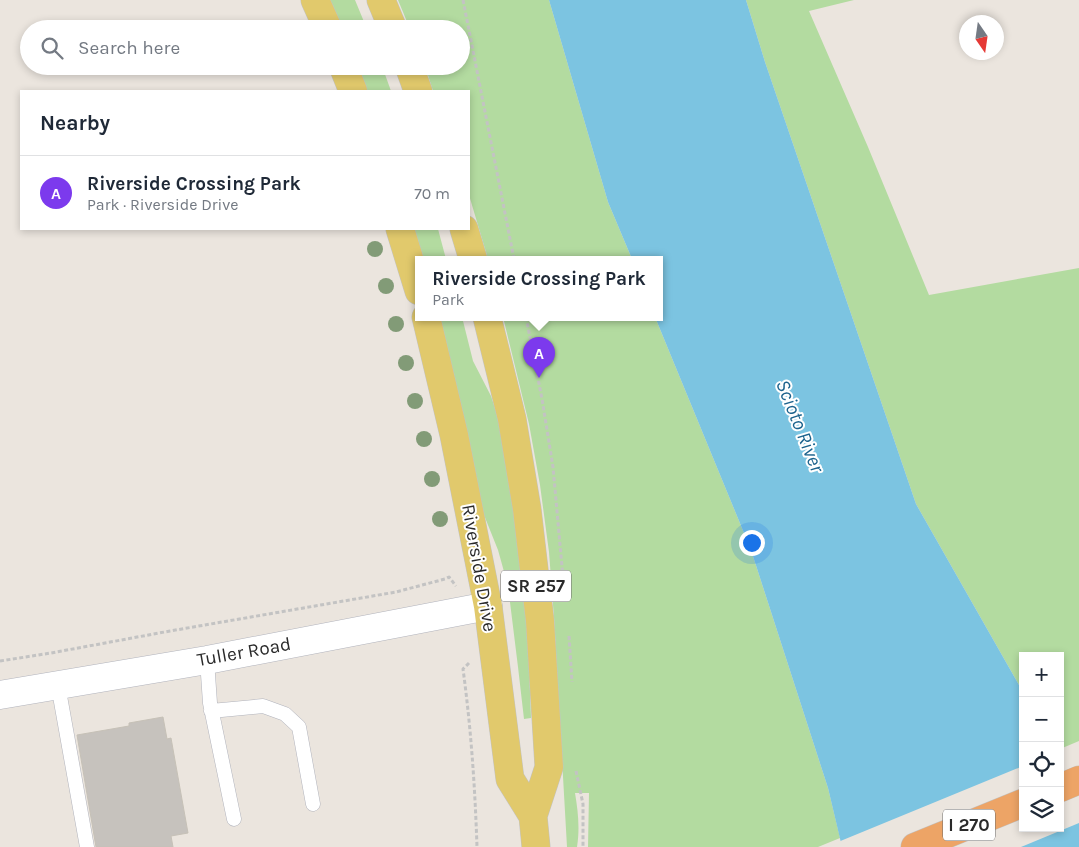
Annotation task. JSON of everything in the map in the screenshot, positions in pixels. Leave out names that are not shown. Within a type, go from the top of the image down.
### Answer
[{"type":"highway","points":[[1062,787],[1079,780]]},
{"type":"highway","name":"I 270","points":[[915,847],[1019,805]]},
{"type":"main road","points":[[315,0],[324,20]]},
{"type":"main road","points":[[381,0],[389,20]]},
{"type":"main road","points":[[347,75],[353,90]]},
{"type":"main road","points":[[412,75],[418,90]]},
{"type":"main road","points":[[400,230],[415,278]]},
{"type":"main road","points":[[464,230],[472,256]]},
{"type":"main road","name":"Riverside Drive","points":[[427,321],[454,435],[488,606],[510,779],[533,816]]},
{"type":"main road","name":"Riverside Drive","points":[[488,321],[512,418],[527,509],[540,621],[549,767],[533,816],[536,847]]},
{"type":"street","name":"Tuller Road","points":[[0,696],[207,660],[488,606]]},
{"type":"lane","points":[[207,660],[211,711],[234,819]]},
{"type":"lane","points":[[58,685],[87,847]]},
{"type":"lane","points":[[211,711],[263,706],[285,714],[299,728],[313,804]]},
{"type":"path","points":[[463,0],[467,20]]},
{"type":"path","points":[[470,36],[513,256]]},
{"type":"path","points":[[0,661],[52,654],[170,631],[396,592],[445,579],[449,576],[457,588]]},
{"type":"path","points":[[470,662],[463,669],[472,745],[477,847]]},
{"type":"green space","points":[[330,0],[355,0],[363,20],[338,20]]},
{"type":"green space","points":[[398,0],[549,0],[608,202],[631,256],[487,256],[470,198],[470,90],[433,90],[428,75],[470,75],[470,20],[406,20]]},
{"type":"green space","points":[[746,0],[854,0],[809,11],[929,295],[1079,268],[1079,741],[1064,747],[1064,652],[1019,652],[1019,685],[916,504],[765,62]]},
{"type":"green space","points":[[361,75],[385,75],[391,90],[367,90]]},
{"type":"green space","points":[[414,230],[438,230],[445,256],[422,256]]},
{"type":"green space","points":[[439,321],[463,321],[473,361],[491,396],[496,411],[512,489],[523,585],[528,637],[531,718],[524,719],[508,586],[498,550],[480,505]]},
{"type":"green space","points":[[504,321],[657,321],[751,550],[828,788],[840,838],[818,847],[588,847],[589,793],[575,793],[578,820],[577,847],[567,847],[549,552],[529,424]]},
{"type":"water","name":"Scioto River","points":[[549,0],[746,0],[765,62],[916,504],[1019,685],[1019,832],[1064,832],[1064,821],[1079,795],[1079,847],[842,847],[828,788],[751,550],[657,321],[663,321],[663,256],[631,256],[608,202]]},
{"type":"pier","points":[[1064,761],[1079,789],[1079,823],[1064,829]]},
{"type":"pier","points":[[1019,768],[1019,832],[1057,832],[1021,847],[839,847],[838,842]]},
{"type":"building","points":[[163,717],[167,739],[171,738],[188,833],[171,836],[173,847],[96,847],[77,735],[129,726],[129,723]]},
{"type":"place","name":"Riverside Crossing Park","points":[[539,378]]}]
